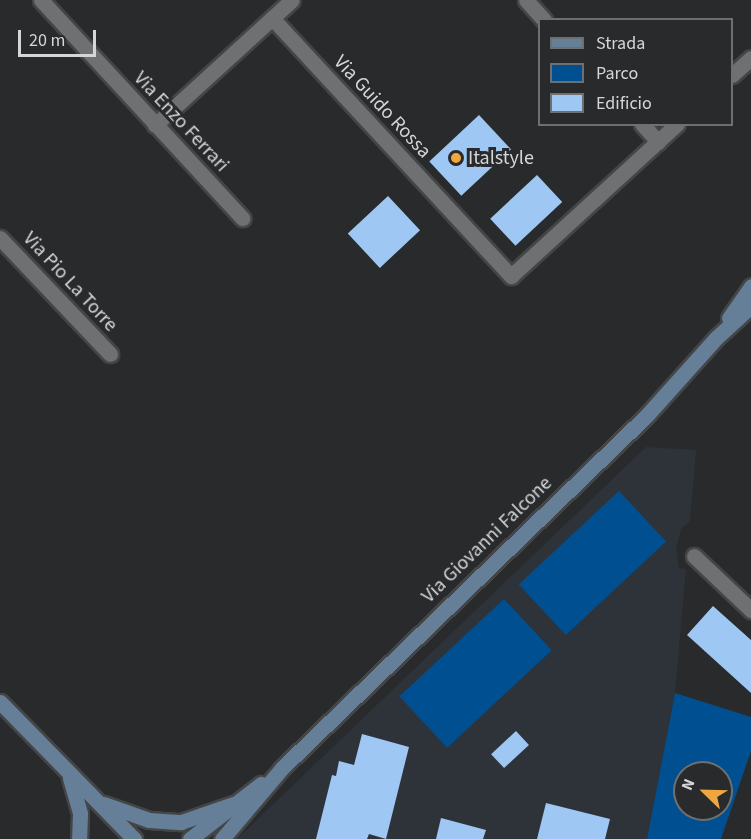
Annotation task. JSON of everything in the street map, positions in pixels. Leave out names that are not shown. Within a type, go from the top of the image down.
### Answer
[{"type":"main road","points":[[716,338],[751,285]]},
{"type":"main road","points":[[716,338],[751,306]]},
{"type":"main road","name":"Via Giovanni Falcone","points":[[282,768],[647,415],[716,338]]},
{"type":"main road","points":[[0,704],[134,839]]},
{"type":"main road","points":[[190,839],[282,768]]},
{"type":"main road","points":[[222,839],[282,768]]},
{"type":"main road","points":[[69,775],[80,814],[79,839]]},
{"type":"main road","points":[[94,799],[149,820],[180,822],[233,804]]},
{"type":"street","name":"Via Enzo Ferrari","points":[[41,0],[242,218]]},
{"type":"street","points":[[155,126],[292,0]]},
{"type":"street","points":[[526,0],[542,18]]},
{"type":"street","name":"Via Guido Rossa","points":[[272,18],[511,276],[658,142]]},
{"type":"street","points":[[733,74],[751,58]]},
{"type":"street","points":[[644,126],[658,142],[675,126]]},
{"type":"street","name":"Via Pio La Torre","points":[[0,238],[110,354]]},
{"type":"street","points":[[694,556],[751,610]]},
{"type":"shaded area","points":[[646,447],[696,450],[690,521],[681,529],[676,548],[679,568],[686,569],[675,693],[647,839],[237,839]]},
{"type":"green space","points":[[619,491],[666,541],[566,635],[519,584]]},
{"type":"green space","points":[[504,599],[552,650],[447,748],[399,697]]},
{"type":"green space","points":[[675,693],[751,717],[751,751],[733,804],[733,761],[673,761],[673,821],[727,821],[721,839],[647,839]]},
{"type":"building","points":[[479,115],[511,149],[461,196],[429,161]]},
{"type":"building","points":[[537,175],[562,202],[515,246],[490,219]]},
{"type":"building","points":[[388,196],[420,230],[380,268],[348,234]]},
{"type":"building","points":[[713,606],[751,640],[751,693],[687,635]]},
{"type":"building","points":[[516,731],[529,745],[504,768],[491,754]]},
{"type":"building","points":[[362,734],[409,747],[386,839],[369,834],[367,839],[316,839],[332,775],[336,776],[339,761],[354,765]]},
{"type":"building","points":[[546,803],[610,819],[605,839],[537,839]]},
{"type":"building","points":[[441,818],[486,830],[483,839],[436,839]]},
{"type":"place","name":"Italstyle","points":[[456,158]]}]
